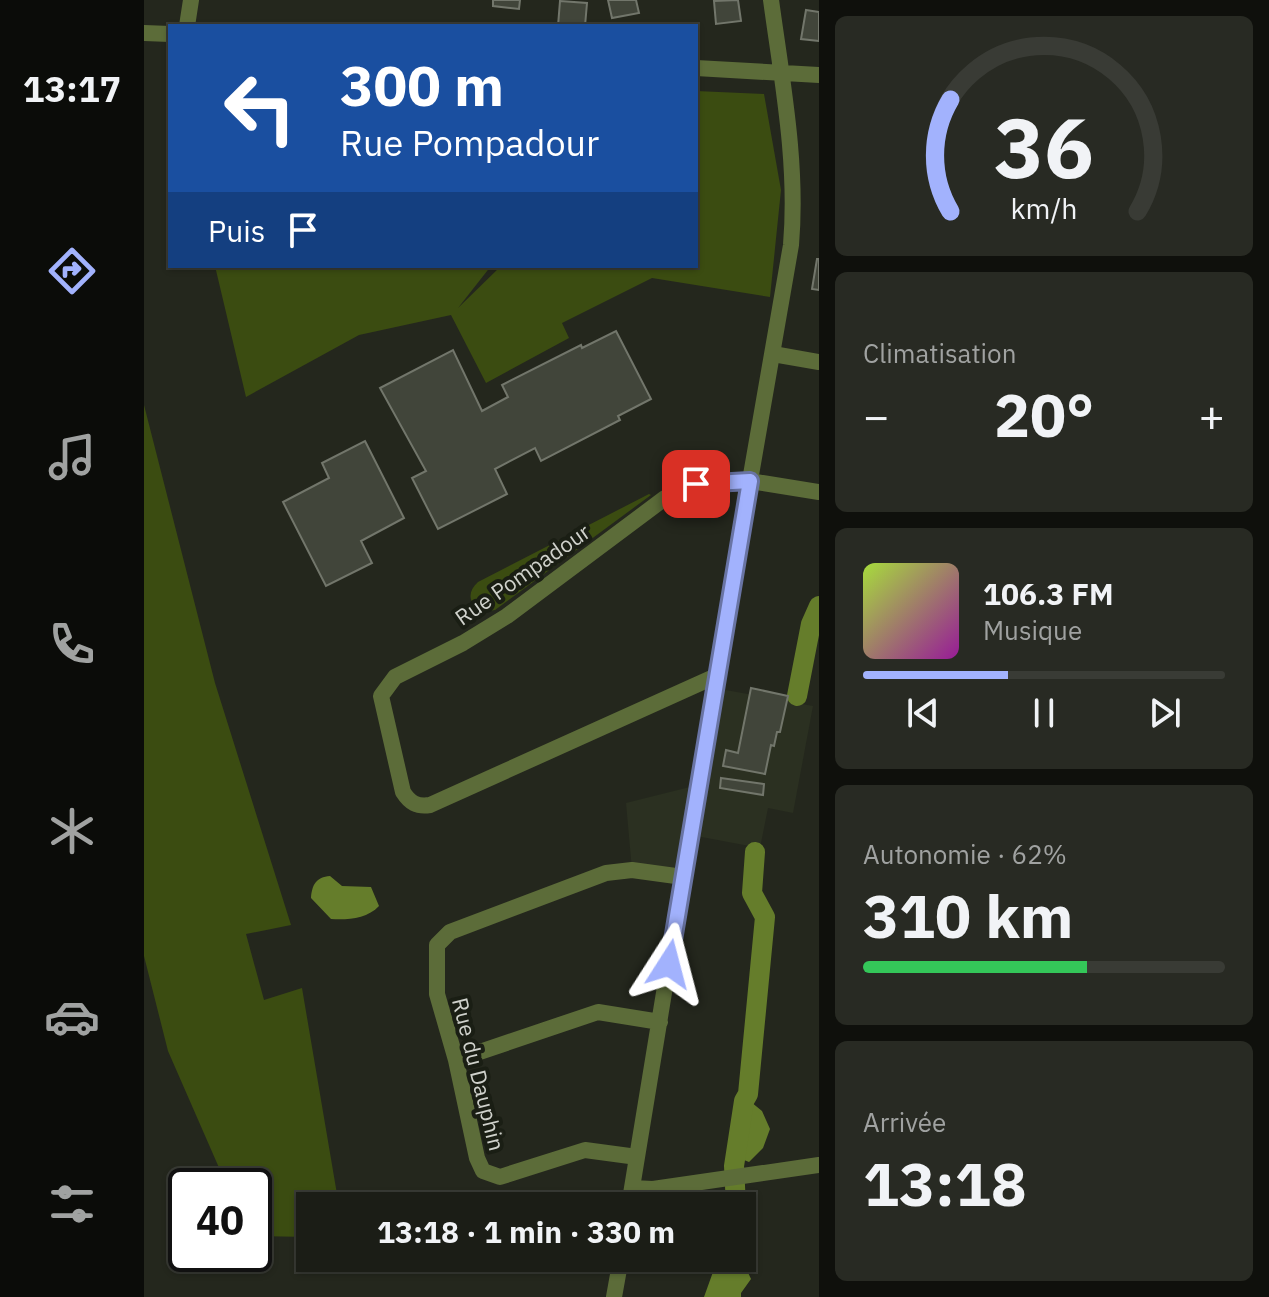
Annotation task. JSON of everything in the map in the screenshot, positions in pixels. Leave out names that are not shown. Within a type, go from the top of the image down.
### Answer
[{"type":"street","points":[[187,24],[191,0]]},
{"type":"street","points":[[631,1192],[791,245],[795,207],[793,171],[771,0]]},
{"type":"street","points":[[144,33],[168,34]]},
{"type":"street","points":[[698,68],[819,75]]},
{"type":"street","points":[[773,354],[819,362]]},
{"type":"street","points":[[750,481],[819,492]]},
{"type":"street","name":"Rue Pompadour","points":[[716,676],[422,806],[408,800],[403,792],[381,696],[395,677],[463,643],[507,616],[665,498],[696,484],[750,481]]},
{"type":"street","name":"Rue du Dauphin","points":[[637,1157],[585,1150],[500,1177],[483,1171],[477,1158],[456,1060],[437,994],[437,945],[450,932],[606,873],[632,870],[683,877]]},
{"type":"street","points":[[456,1060],[598,1012],[660,1022]]},
{"type":"street","points":[[632,1188],[653,1189],[819,1165]]},
{"type":"street","points":[[614,1297],[618,1272]]},
{"type":"shaded area","points":[[698,91],[764,94],[781,190],[770,297],[652,278],[562,323],[569,338],[486,383],[451,315],[359,335],[246,397],[215,268],[489,268],[458,308],[499,268],[698,268]]},
{"type":"shaded area","points":[[144,405],[215,683],[291,925],[246,934],[264,1000],[302,988],[337,1192],[296,1192],[296,1237],[272,1236],[272,1168],[219,1168],[168,1051],[144,956]]},
{"type":"shaded area","points":[[649,494],[495,610],[483,612],[472,602],[472,590],[478,582]]},
{"type":"shaded area","points":[[715,688],[813,706],[793,813],[768,808],[760,848],[691,835],[683,877],[632,870],[626,803],[698,785]]},
{"type":"shaded area","points":[[330,876],[342,886],[371,887],[379,906],[363,916],[331,919],[311,898],[316,882]]},
{"type":"shaded area","points":[[751,1102],[762,1111],[770,1129],[763,1148],[749,1162],[729,1154],[729,1145],[735,1119]]},
{"type":"shaded area","points":[[713,1272],[748,1272],[751,1279],[741,1297],[704,1297]]},
{"type":"building","points":[[493,0],[520,0],[519,9],[493,6]]},
{"type":"building","points":[[608,0],[636,0],[639,13],[612,18]]},
{"type":"building","points":[[738,0],[741,21],[716,24],[714,1]]},
{"type":"building","points":[[560,1],[587,3],[585,24],[558,24]]},
{"type":"building","points":[[806,10],[819,12],[819,41],[801,39]]},
{"type":"building","points":[[819,259],[819,290],[812,289]]},
{"type":"building","points":[[616,331],[651,399],[618,416],[620,420],[541,461],[535,448],[495,469],[507,494],[438,529],[412,478],[426,471],[380,388],[453,350],[482,411],[508,397],[502,385]]},
{"type":"building","points":[[365,441],[404,518],[361,541],[372,563],[326,586],[283,502],[329,478],[322,463]]},
{"type":"building","points":[[751,688],[788,696],[780,732],[777,732],[774,746],[771,745],[765,774],[723,766],[726,750],[738,753]]},
{"type":"building","points":[[721,778],[764,784],[763,795],[720,788]]},
{"type":"waterway","points":[[797,696],[811,624],[819,606]]},
{"type":"waterway","points":[[735,1192],[734,1166],[744,1101],[748,1094],[765,917],[752,893],[755,852]]},
{"type":"route","points":[[669,964],[750,481],[696,484]]}]
